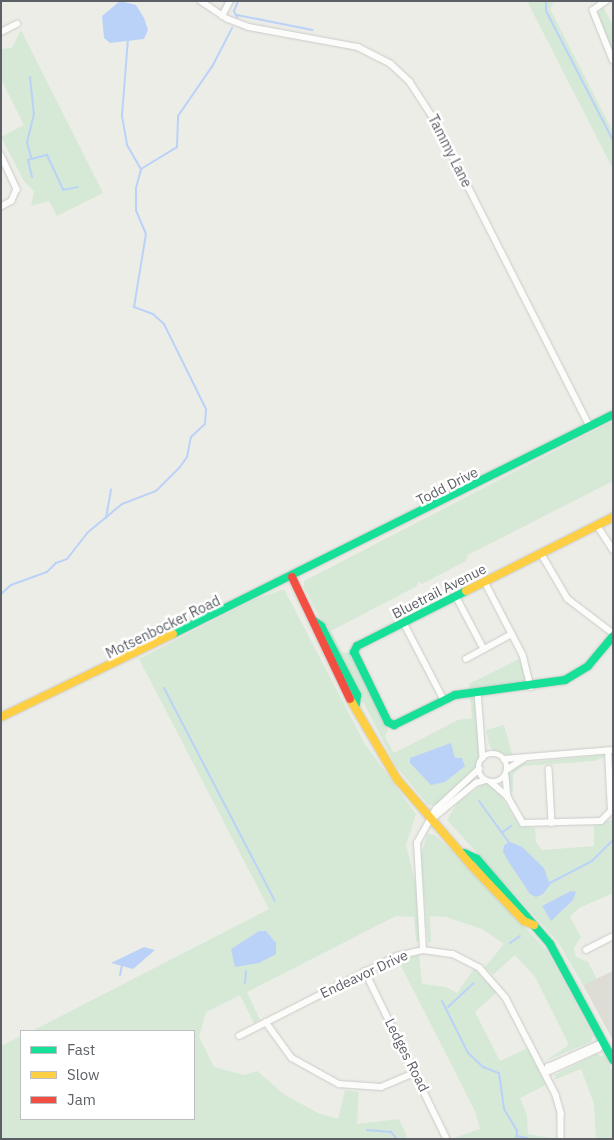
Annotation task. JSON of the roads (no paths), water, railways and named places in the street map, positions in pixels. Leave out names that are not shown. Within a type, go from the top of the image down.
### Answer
[{"type":"street","name":"Tammy Lane","points":[[201,1],[222,16],[256,28],[358,47],[391,64],[410,82],[434,119],[590,427]]},
{"type":"street","points":[[222,16],[230,1]]},
{"type":"street","points":[[606,1],[591,9],[613,60]]},
{"type":"street","points":[[5,39],[1,32],[17,24]]},
{"type":"street","points":[[1,155],[16,183],[16,194],[1,207]]},
{"type":"street","points":[[16,194],[24,197]]},
{"type":"street","name":"Todd Drive","points":[[292,578],[613,415]]},
{"type":"street","name":"Bluetrail Avenue","points":[[444,700],[392,725],[354,652],[357,646],[613,517]]},
{"type":"street","points":[[597,525],[613,550]]},
{"type":"street","points":[[404,623],[444,700],[478,692],[531,687],[559,682],[582,671],[613,634],[568,599],[541,553]]},
{"type":"street","points":[[292,578],[314,621],[357,695],[356,704],[397,779],[463,852],[477,859],[534,924],[561,961],[613,1060]]},
{"type":"street","name":"Motsenbocker Road","points":[[1,718],[292,578]]},
{"type":"street","points":[[485,582],[526,662],[531,687]]},
{"type":"street","points":[[456,596],[484,649]]},
{"type":"street","points":[[466,659],[512,634]]},
{"type":"street","points":[[432,819],[436,809],[479,769],[483,758],[484,745],[478,692]]},
{"type":"street","points":[[479,769],[488,781],[508,798],[523,823],[552,823],[608,818],[611,811],[610,751],[504,759],[494,754],[484,745]]},
{"type":"street","points":[[483,758],[494,754]]},
{"type":"street","points":[[508,769],[525,758]]},
{"type":"street","points":[[504,759],[508,769],[506,776],[508,798]]},
{"type":"street","points":[[549,769],[552,823]]},
{"type":"street","points":[[424,950],[415,857],[421,832],[432,819],[473,785],[506,776]]},
{"type":"street","points":[[586,950],[613,936]]},
{"type":"street","name":"Endeavor Drive","points":[[239,1036],[396,956],[424,950],[457,956],[487,975],[509,1002],[545,1073],[560,1108],[561,1139]]},
{"type":"street","name":"Ledges Road","points":[[365,972],[416,1072],[447,1139]]},
{"type":"street","points":[[266,1022],[292,1058],[339,1084],[382,1087],[416,1072]]},
{"type":"street","points":[[545,1073],[598,1049],[604,1042]]},
{"type":"water","points":[[120,1],[136,5],[144,18],[148,30],[144,39],[110,43],[104,38],[102,16]]},
{"type":"water","points":[[451,743],[455,758],[462,758],[465,766],[445,782],[431,785],[410,763],[410,758]]},
{"type":"water","points":[[510,842],[522,847],[544,868],[550,885],[543,894],[536,897],[530,894],[510,864],[503,852],[504,845]]},
{"type":"water","points":[[571,891],[576,892],[573,900],[551,921],[542,906]]},
{"type":"water","points":[[259,931],[266,931],[276,943],[276,954],[259,963],[235,967],[231,949]]},
{"type":"water","points":[[144,947],[155,950],[133,969],[111,963]]},
{"type":"waterway","points":[[237,17],[234,11],[238,1]]},
{"type":"waterway","points":[[546,1],[546,11],[613,140]]},
{"type":"waterway","points":[[237,15],[313,30]]},
{"type":"waterway","points":[[1,594],[11,585],[47,572],[56,563],[67,559],[87,533],[122,504],[156,491],[180,467],[187,457],[191,437],[205,424],[206,409],[164,324],[153,314],[134,307],[146,234],[136,211],[136,188],[141,169],[177,147],[178,116],[213,65],[232,28]]},
{"type":"waterway","points":[[128,39],[122,116],[127,145],[141,169]]},
{"type":"waterway","points":[[30,77],[34,114],[27,142],[31,157]]},
{"type":"waterway","points":[[32,177],[28,160],[47,155],[63,190],[78,187]]},
{"type":"waterway","points":[[106,518],[111,489]]},
{"type":"waterway","points":[[164,688],[275,901]]},
{"type":"waterway","points":[[479,801],[510,844]]},
{"type":"waterway","points":[[503,832],[511,826]]},
{"type":"waterway","points":[[548,884],[592,861],[613,840]]},
{"type":"waterway","points":[[510,943],[520,936]]},
{"type":"waterway","points":[[120,975],[122,965]]},
{"type":"waterway","points":[[245,983],[246,971]]},
{"type":"waterway","points":[[448,1007],[474,983]]},
{"type":"waterway","points":[[442,1001],[468,1053],[483,1067],[499,1073],[504,1109],[517,1131],[516,1139]]},
{"type":"waterway","points":[[367,1130],[391,1132],[397,1139]]},
{"type":"waterway","points":[[517,1136],[528,1138]]}]
